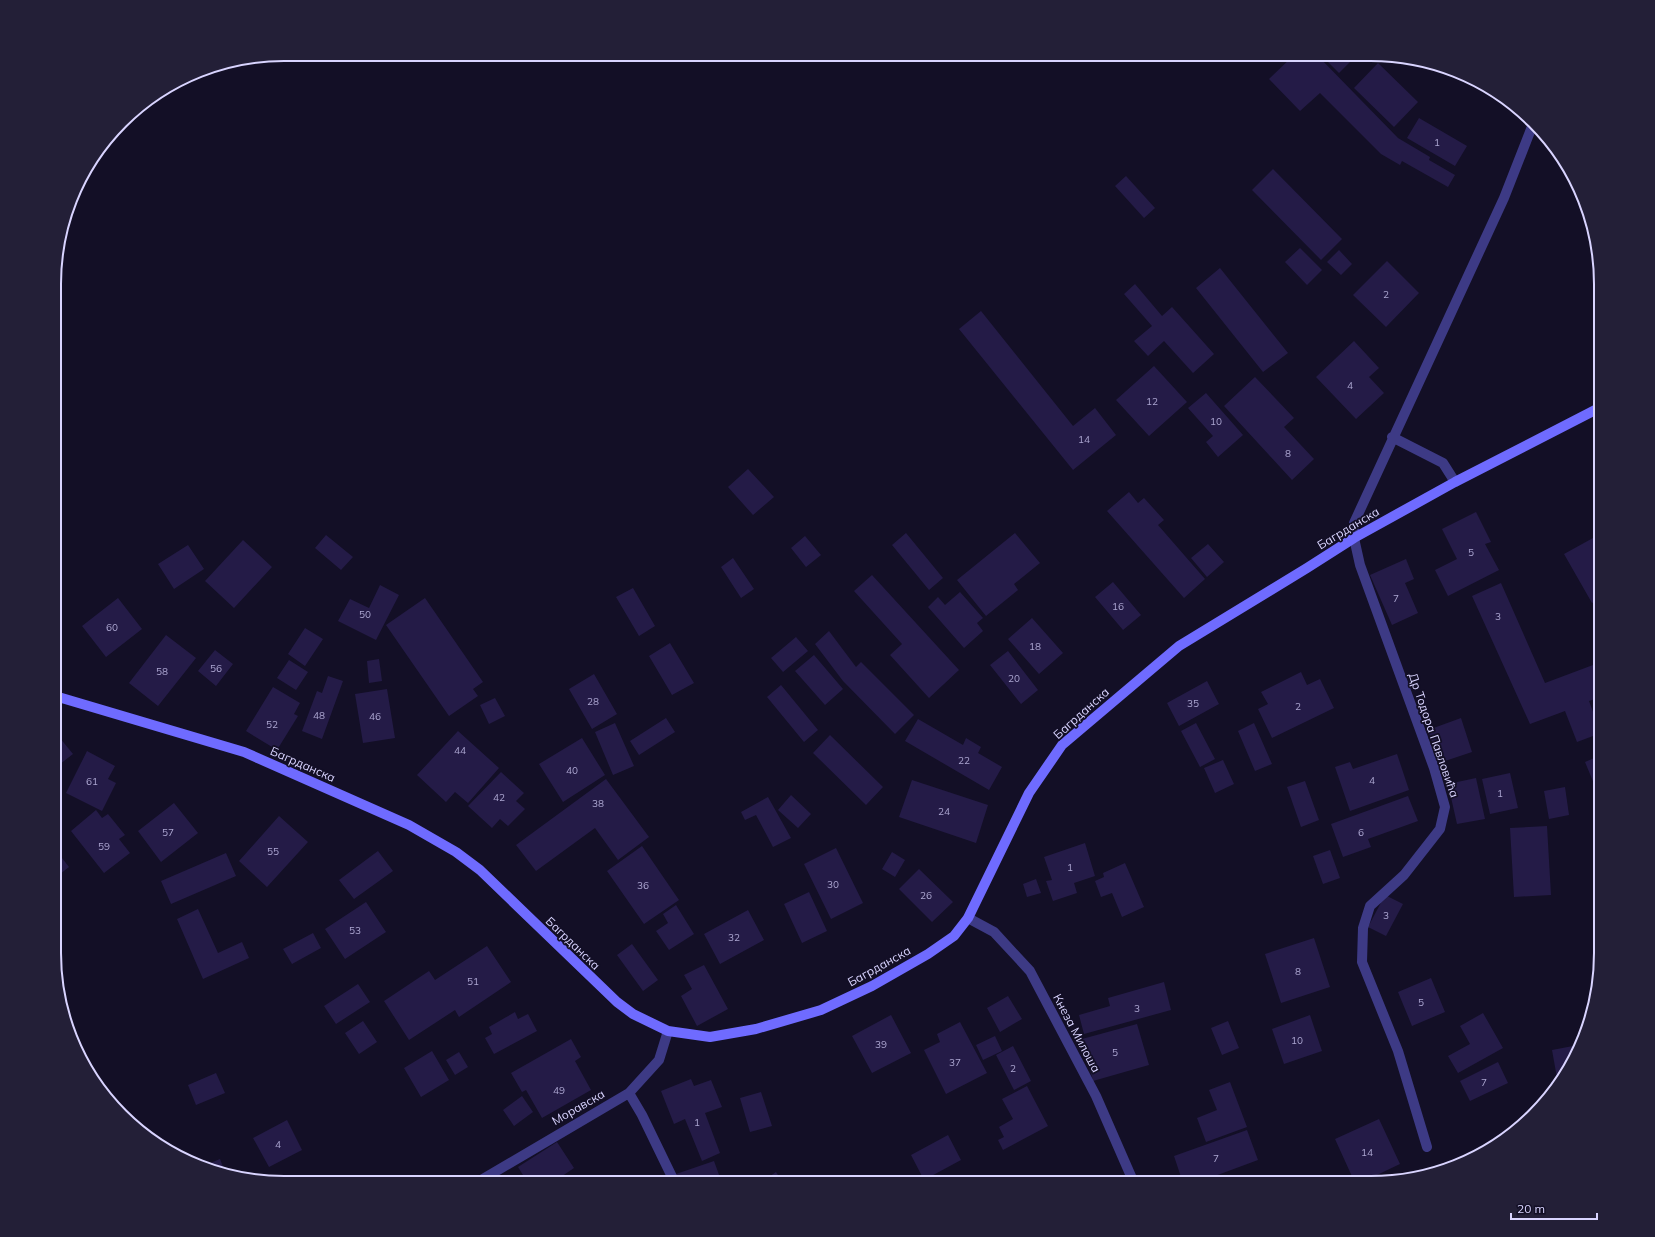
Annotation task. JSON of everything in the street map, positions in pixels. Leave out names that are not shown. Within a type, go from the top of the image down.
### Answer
[{"type":"street","name":"Др Тодора Павловића","points":[[1427,1147],[1398,1051],[1362,962],[1363,928],[1370,906],[1404,875],[1440,830],[1445,807],[1434,768],[1360,565],[1354,538],[1354,523],[1392,437],[1504,198],[1531,128]]},
{"type":"street","name":"Багрданска","points":[[61,698],[244,752],[409,825],[456,852],[480,870],[617,1002],[633,1014],[668,1031],[710,1037],[756,1029],[821,1010],[872,986],[928,954],[954,936],[968,918],[1003,842],[1029,793],[1062,745],[1179,646],[1354,538],[1455,482],[1594,412]]},
{"type":"street","points":[[1392,437],[1443,463],[1455,482]]},
{"type":"street","name":"Кнеза Милоша","points":[[968,918],[994,932],[1030,971],[1096,1096],[1131,1176]]},
{"type":"street","name":"Моравска","points":[[488,1176],[629,1093],[659,1060],[668,1031]]},
{"type":"street","points":[[629,1093],[642,1114],[672,1176]]},
{"type":"building","points":[[1288,61],[1323,61],[1398,138],[1430,157],[1429,160],[1455,175],[1448,187],[1402,161],[1400,165],[1381,154],[1320,93],[1300,111],[1269,79]]},
{"type":"building","points":[[1327,61],[1351,61],[1339,73]]},
{"type":"building","points":[[1378,63],[1418,102],[1394,127],[1354,88]]},
{"type":"building","points":[[1419,118],[1467,146],[1455,166],[1407,138]]},
{"type":"building","points":[[1273,169],[1342,239],[1321,260],[1252,190]]},
{"type":"building","points":[[1126,176],[1155,208],[1144,218],[1115,186]]},
{"type":"building","points":[[1300,248],[1322,270],[1307,285],[1285,262]]},
{"type":"building","points":[[1339,250],[1352,264],[1341,275],[1327,262]]},
{"type":"building","points":[[1387,261],[1419,293],[1386,327],[1353,295]]},
{"type":"building","points":[[1220,268],[1288,353],[1263,372],[1196,288]]},
{"type":"building","points":[[1135,284],[1162,316],[1172,307],[1214,354],[1193,373],[1164,341],[1148,356],[1134,341],[1152,326],[1124,294]]},
{"type":"building","points":[[981,311],[1073,426],[1095,408],[1116,435],[1073,470],[959,329]]},
{"type":"building","points":[[1354,341],[1379,368],[1369,377],[1384,393],[1356,419],[1316,377]]},
{"type":"building","points":[[1154,366],[1187,402],[1149,436],[1116,400]]},
{"type":"building","points":[[1255,377],[1294,418],[1284,427],[1314,459],[1292,480],[1224,406]]},
{"type":"building","points":[[1206,393],[1243,435],[1218,457],[1206,442],[1213,436],[1188,408]]},
{"type":"building","points":[[748,469],[774,497],[753,515],[728,487]]},
{"type":"building","points":[[1129,492],[1138,503],[1144,498],[1164,520],[1158,525],[1205,579],[1184,598],[1107,511]]},
{"type":"building","points":[[1476,512],[1491,542],[1485,544],[1499,570],[1448,596],[1435,570],[1457,559],[1442,529]]},
{"type":"building","points":[[906,533],[943,578],[929,590],[892,545]]},
{"type":"building","points":[[1015,533],[1040,563],[1014,584],[1018,590],[986,616],[957,580]]},
{"type":"building","points":[[326,535],[353,557],[341,570],[315,548]]},
{"type":"building","points":[[805,536],[821,555],[806,567],[791,548]]},
{"type":"building","points":[[1593,538],[1594,602],[1592,603],[1564,554]]},
{"type":"building","points":[[243,540],[272,567],[234,608],[205,581]]},
{"type":"building","points":[[1208,544],[1224,562],[1207,577],[1191,558]]},
{"type":"building","points":[[188,545],[204,569],[174,589],[158,564]]},
{"type":"building","points":[[733,558],[754,589],[741,598],[721,567]]},
{"type":"building","points":[[1406,559],[1414,579],[1405,583],[1418,613],[1392,625],[1370,575]]},
{"type":"building","points":[[872,575],[959,670],[929,698],[890,655],[902,644],[854,591]]},
{"type":"building","points":[[1113,582],[1141,615],[1123,630],[1095,597]]},
{"type":"building","points":[[1501,583],[1545,683],[1594,665],[1594,699],[1589,701],[1594,714],[1594,736],[1577,742],[1565,711],[1530,724],[1472,596]]},
{"type":"building","points":[[380,585],[399,595],[376,640],[338,621],[350,599],[369,608]]},
{"type":"building","points":[[633,588],[655,626],[639,636],[616,597]]},
{"type":"building","points":[[960,592],[983,618],[977,623],[983,631],[964,648],[928,607],[938,597],[945,605]]},
{"type":"building","points":[[118,598],[142,629],[106,657],[82,626]]},
{"type":"building","points":[[425,598],[483,682],[473,689],[478,696],[449,716],[386,625]]},
{"type":"building","points":[[1032,618],[1063,653],[1039,674],[1008,639]]},
{"type":"building","points":[[305,628],[323,639],[305,666],[288,654]]},
{"type":"building","points":[[829,631],[856,667],[861,662],[914,715],[895,734],[843,681],[815,644]]},
{"type":"building","points":[[166,635],[196,658],[158,706],[129,683]]},
{"type":"building","points":[[796,637],[808,651],[783,672],[771,658]]},
{"type":"building","points":[[670,643],[694,683],[672,695],[649,656]]},
{"type":"building","points":[[215,650],[233,664],[216,686],[198,671]]},
{"type":"building","points":[[1008,651],[1038,690],[1021,704],[990,665]]},
{"type":"building","points":[[814,655],[843,689],[825,705],[795,671]]},
{"type":"building","points":[[379,659],[382,681],[369,683],[367,661]]},
{"type":"building","points":[[289,660],[308,672],[296,690],[277,678]]},
{"type":"building","points":[[1301,672],[1307,685],[1320,679],[1334,708],[1272,738],[1258,709],[1268,704],[1261,692]]},
{"type":"building","points":[[594,674],[617,714],[592,729],[569,689]]},
{"type":"building","points":[[328,676],[343,681],[322,739],[302,731],[317,691],[322,693]]},
{"type":"building","points":[[1207,681],[1219,704],[1179,726],[1167,703]]},
{"type":"building","points":[[781,685],[818,730],[804,742],[767,697]]},
{"type":"building","points":[[273,687],[300,703],[294,714],[298,716],[277,750],[246,731]]},
{"type":"building","points":[[387,689],[395,738],[363,743],[355,694]]},
{"type":"building","points":[[495,698],[505,716],[489,724],[480,705]]},
{"type":"building","points":[[666,718],[675,732],[639,755],[630,741]]},
{"type":"building","points":[[1461,718],[1472,752],[1439,763],[1428,730]]},
{"type":"building","points":[[918,719],[963,745],[966,738],[981,747],[978,753],[1002,767],[989,790],[905,741]]},
{"type":"building","points":[[615,723],[634,766],[613,775],[595,732]]},
{"type":"building","points":[[1196,723],[1215,759],[1200,767],[1181,731]]},
{"type":"building","points":[[1254,723],[1272,764],[1255,771],[1238,731]]},
{"type":"building","points":[[458,731],[499,768],[468,803],[455,792],[446,802],[417,775]]},
{"type":"building","points":[[830,735],[883,787],[866,805],[813,753]]},
{"type":"building","points":[[582,738],[605,775],[563,802],[539,764]]},
{"type":"building","points":[[61,739],[73,754],[61,763]]},
{"type":"building","points":[[87,751],[115,766],[108,779],[116,783],[102,811],[66,793]]},
{"type":"building","points":[[1397,754],[1409,790],[1350,811],[1335,767],[1350,762],[1353,769]]},
{"type":"building","points":[[1594,758],[1594,784],[1585,762]]},
{"type":"building","points":[[1223,760],[1234,784],[1215,793],[1204,768]]},
{"type":"building","points":[[501,772],[524,793],[516,801],[525,809],[508,826],[500,819],[492,828],[468,806]]},
{"type":"building","points":[[1510,773],[1518,808],[1490,814],[1482,779]]},
{"type":"building","points":[[1476,778],[1485,819],[1457,824],[1448,784]]},
{"type":"building","points":[[606,779],[649,837],[618,860],[595,828],[536,871],[516,845]]},
{"type":"building","points":[[912,780],[988,805],[976,843],[899,817]]},
{"type":"building","points":[[1305,781],[1319,820],[1301,827],[1287,787]]},
{"type":"building","points":[[1565,787],[1569,815],[1549,819],[1544,791]]},
{"type":"building","points":[[791,795],[811,814],[798,828],[778,810]]},
{"type":"building","points":[[1408,796],[1418,821],[1368,839],[1371,847],[1343,857],[1331,824]]},
{"type":"building","points":[[768,797],[791,838],[773,847],[756,815],[745,820],[741,812]]},
{"type":"building","points":[[174,803],[198,833],[161,862],[138,831]]},
{"type":"building","points":[[96,810],[102,818],[108,814],[125,835],[119,839],[130,853],[104,873],[71,831]]},
{"type":"building","points":[[279,816],[308,842],[267,887],[239,861]]},
{"type":"building","points":[[1547,826],[1551,895],[1514,897],[1510,828]]},
{"type":"building","points":[[1085,843],[1095,876],[1074,883],[1077,893],[1053,901],[1046,881],[1052,880],[1044,857]]},
{"type":"building","points":[[642,846],[679,900],[644,924],[607,871]]},
{"type":"building","points":[[836,848],[863,903],[831,919],[804,864]]},
{"type":"building","points":[[1330,850],[1340,878],[1323,884],[1313,856]]},
{"type":"building","points":[[378,851],[393,871],[354,899],[339,880]]},
{"type":"building","points":[[892,852],[905,860],[895,877],[882,869]]},
{"type":"building","points":[[226,853],[236,876],[171,904],[161,881]]},
{"type":"building","points":[[61,857],[69,867],[61,873]]},
{"type":"building","points":[[1125,863],[1144,907],[1122,917],[1112,893],[1101,897],[1095,881],[1104,877],[1103,873]]},
{"type":"building","points":[[919,869],[953,902],[932,922],[899,889]]},
{"type":"building","points":[[1036,879],[1041,893],[1027,897],[1023,884]]},
{"type":"building","points":[[809,892],[827,931],[802,943],[784,904]]},
{"type":"building","points":[[1385,895],[1403,904],[1386,936],[1368,927]]},
{"type":"building","points":[[366,902],[386,932],[345,959],[325,929]]},
{"type":"building","points":[[676,905],[694,934],[669,950],[656,931],[668,923],[663,914]]},
{"type":"building","points":[[198,909],[218,953],[242,942],[249,958],[203,979],[177,919]]},
{"type":"building","points":[[748,910],[764,940],[720,964],[704,934]]},
{"type":"building","points":[[313,933],[321,948],[292,964],[283,949]]},
{"type":"building","points":[[1314,938],[1330,987],[1281,1003],[1265,954]]},
{"type":"building","points":[[632,944],[658,980],[643,991],[617,955]]},
{"type":"building","points":[[487,946],[511,982],[459,1017],[455,1010],[409,1040],[384,1001],[429,971],[435,980]]},
{"type":"building","points":[[704,965],[728,1009],[697,1026],[681,996],[692,989],[684,975]]},
{"type":"building","points":[[1431,978],[1445,1012],[1412,1026],[1398,992]]},
{"type":"building","points":[[1164,982],[1171,1010],[1084,1034],[1079,1015],[1110,1006],[1108,998]]},
{"type":"building","points":[[358,984],[370,1002],[336,1024],[324,1006]]},
{"type":"building","points":[[1008,996],[1022,1019],[1000,1032],[987,1008]]},
{"type":"building","points":[[515,1012],[518,1019],[528,1014],[537,1031],[494,1054],[485,1038],[492,1034],[489,1027]]},
{"type":"building","points":[[1483,1013],[1503,1048],[1458,1073],[1448,1056],[1470,1044],[1460,1026]]},
{"type":"building","points":[[891,1015],[911,1053],[872,1073],[852,1036]]},
{"type":"building","points":[[1310,1015],[1322,1051],[1284,1064],[1272,1029]]},
{"type":"building","points":[[363,1021],[377,1042],[359,1054],[345,1033]]},
{"type":"building","points":[[1228,1021],[1239,1048],[1222,1055],[1211,1028]]},
{"type":"building","points":[[960,1022],[987,1073],[946,1094],[924,1050],[940,1042],[937,1034]]},
{"type":"building","points":[[1137,1024],[1149,1065],[1093,1081],[1082,1039]]},
{"type":"building","points":[[995,1036],[1002,1051],[983,1060],[976,1045]]},
{"type":"building","points":[[571,1039],[581,1057],[575,1061],[591,1090],[542,1118],[526,1090],[522,1092],[511,1073]]},
{"type":"building","points":[[1013,1046],[1031,1081],[1014,1090],[996,1055]]},
{"type":"building","points":[[1573,1047],[1557,1076],[1552,1050]]},
{"type":"building","points":[[432,1051],[449,1080],[421,1097],[404,1068]]},
{"type":"building","points":[[459,1052],[468,1067],[455,1075],[446,1060]]},
{"type":"building","points":[[1498,1062],[1508,1083],[1470,1101],[1460,1081]]},
{"type":"building","points":[[216,1073],[225,1093],[196,1105],[188,1085]]},
{"type":"building","points":[[691,1079],[694,1086],[711,1080],[722,1107],[705,1113],[720,1153],[702,1161],[685,1119],[674,1124],[661,1091]]},
{"type":"building","points":[[1230,1082],[1247,1127],[1206,1142],[1197,1118],[1217,1110],[1209,1090]]},
{"type":"building","points":[[1027,1086],[1048,1126],[1003,1150],[998,1140],[1004,1137],[999,1127],[1013,1119],[1002,1099]]},
{"type":"building","points":[[761,1092],[772,1126],[750,1132],[740,1098]]},
{"type":"building","points":[[522,1096],[533,1112],[514,1126],[503,1110]]},
{"type":"building","points":[[1379,1119],[1400,1164],[1375,1176],[1352,1176],[1335,1139]]},
{"type":"building","points":[[287,1120],[302,1150],[269,1167],[253,1138]]},
{"type":"building","points":[[1247,1130],[1258,1160],[1215,1176],[1181,1176],[1174,1156]]},
{"type":"building","points":[[948,1135],[961,1160],[931,1176],[922,1176],[911,1155]]},
{"type":"building","points":[[557,1142],[574,1168],[562,1176],[524,1176],[518,1167]]},
{"type":"building","points":[[220,1159],[223,1167],[212,1164],[210,1163]]},
{"type":"building","points":[[714,1161],[719,1176],[677,1176],[676,1174]]},
{"type":"building","points":[[776,1172],[779,1176],[770,1176]]}]
